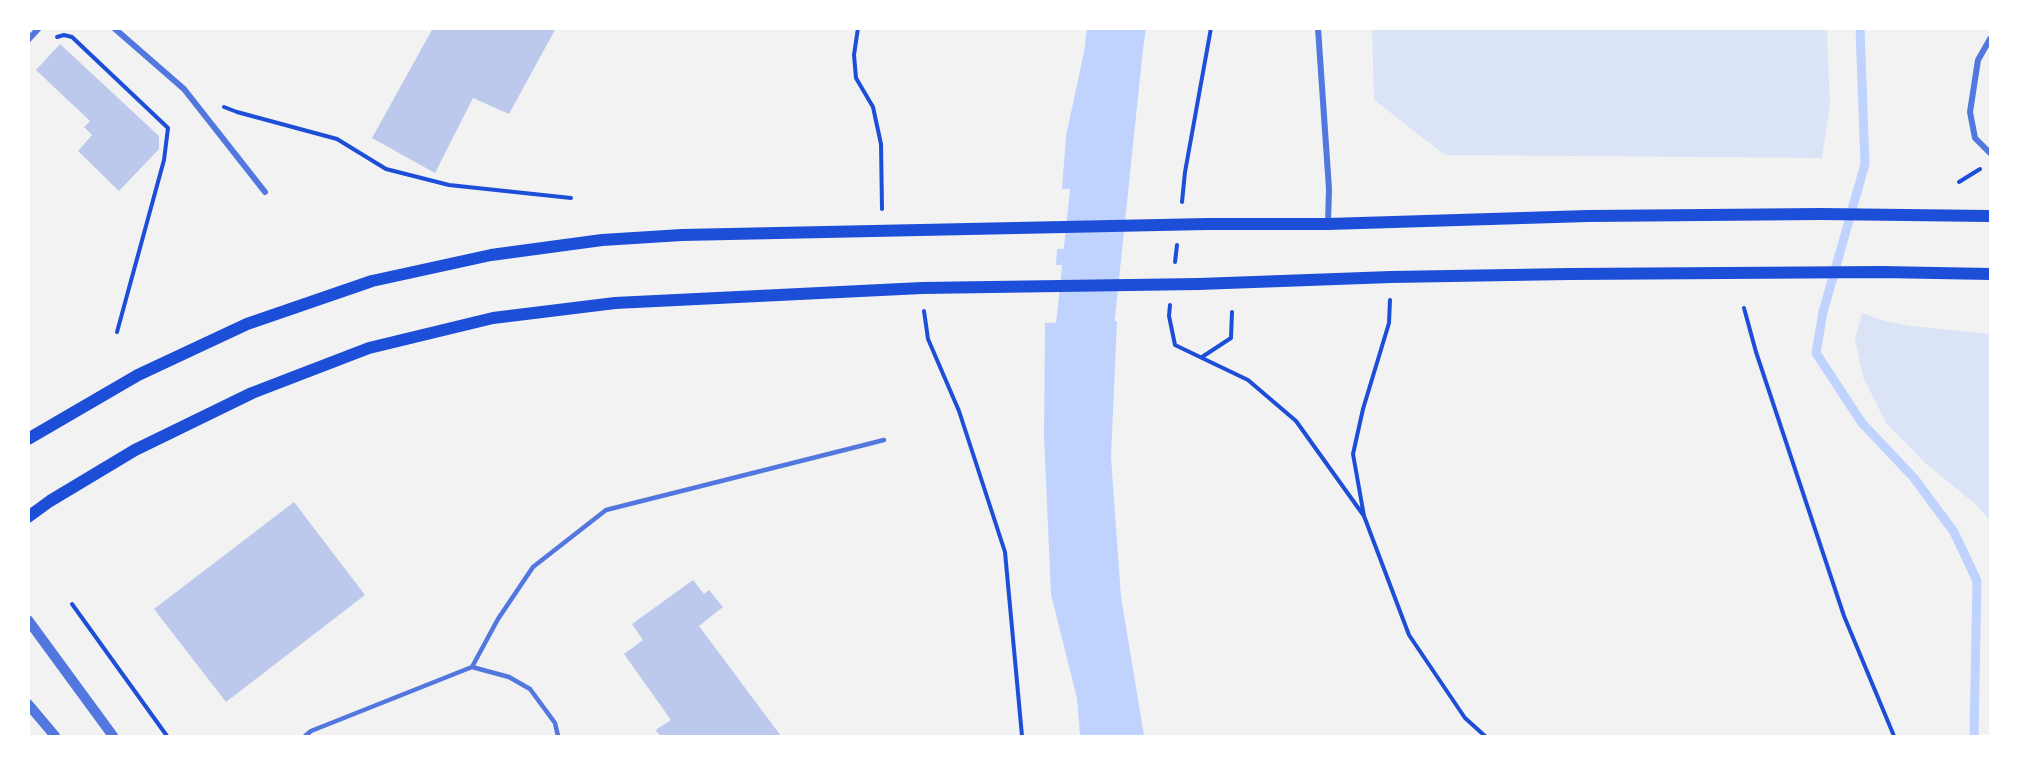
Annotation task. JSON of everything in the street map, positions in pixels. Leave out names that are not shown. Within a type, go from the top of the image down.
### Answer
[{"type":"main road","points":[[28,439],[138,375],[247,324],[372,282],[491,255],[603,240],[682,235],[1207,224],[1328,224],[1588,216],[1821,213],[1990,216]]},
{"type":"main road","points":[[28,517],[50,501],[135,450],[252,393],[369,348],[493,318],[615,303],[922,288],[1199,284],[1390,277],[1570,274],[1882,272],[1990,274]]},
{"type":"street","points":[[28,40],[39,28]]},
{"type":"street","points":[[114,28],[184,89],[265,192]]},
{"type":"street","points":[[1318,28],[1329,189],[1328,224]]},
{"type":"street","points":[[1990,39],[1978,60],[1970,112],[1975,138],[1990,153]]},
{"type":"street","points":[[28,620],[113,736]]},
{"type":"street","points":[[28,704],[55,736]]},
{"type":"lane","points":[[472,667],[498,619],[533,567],[606,510],[884,440]]},
{"type":"lane","points":[[305,736],[311,731],[472,667],[509,677],[530,689],[555,723],[558,736]]},
{"type":"path","points":[[858,28],[854,55],[856,78],[873,106],[881,144],[882,231]]},
{"type":"path","points":[[1181,204],[1211,28]]},
{"type":"path","points":[[53,38],[64,34],[72,37],[168,128],[164,160],[117,333]]},
{"type":"path","points":[[184,89],[237,112],[337,139],[386,169],[448,185],[571,198]]},
{"type":"path","points":[[1959,182],[1983,167]]},
{"type":"path","points":[[1174,271],[1178,237]]},
{"type":"path","points":[[1390,277],[1389,323],[1363,409],[1353,454],[1364,516],[1409,634],[1465,718],[1485,736]]},
{"type":"path","points":[[922,288],[928,339],[960,411],[1005,552],[1022,736]]},
{"type":"path","points":[[1170,305],[1168,316],[1175,345],[1248,380],[1296,421],[1364,516]]},
{"type":"path","points":[[1744,308],[1756,352],[1844,616],[1894,736]]},
{"type":"path","points":[[1202,358],[1231,338],[1232,312]]},
{"type":"path","points":[[72,604],[166,736]]},
{"type":"shaded area","points":[[1372,29],[1827,29],[1830,105],[1822,158],[1445,155],[1374,100]]},
{"type":"shaded area","points":[[1862,313],[1884,321],[1911,326],[1990,334],[1990,520],[1975,504],[1925,463],[1886,423],[1863,377],[1855,339]]},
{"type":"water","points":[[1089,29],[1146,29],[1121,188],[1062,189],[1066,136]]},
{"type":"water","points":[[1113,248],[1111,264],[1056,265],[1057,249]]},
{"type":"water","points":[[1117,321],[1111,457],[1121,597],[1144,736],[1080,736],[1077,698],[1051,594],[1044,436],[1045,323]]},
{"type":"building","points":[[433,28],[556,28],[509,114],[473,98],[435,173],[372,138]]},
{"type":"building","points":[[60,44],[159,136],[159,149],[119,191],[78,151],[92,135],[84,127],[90,121],[36,70]]},
{"type":"building","points":[[294,502],[365,595],[226,702],[154,609]]},
{"type":"building","points":[[693,580],[704,594],[709,590],[723,607],[699,626],[781,736],[661,736],[656,731],[671,720],[624,654],[643,640],[632,624]]},
{"type":"waterway","points":[[1077,402],[1116,28]]},
{"type":"waterway","points":[[1860,28],[1865,164],[1823,312],[1816,353],[1862,423],[1914,478],[1954,532],[1977,581],[1974,736]]}]
